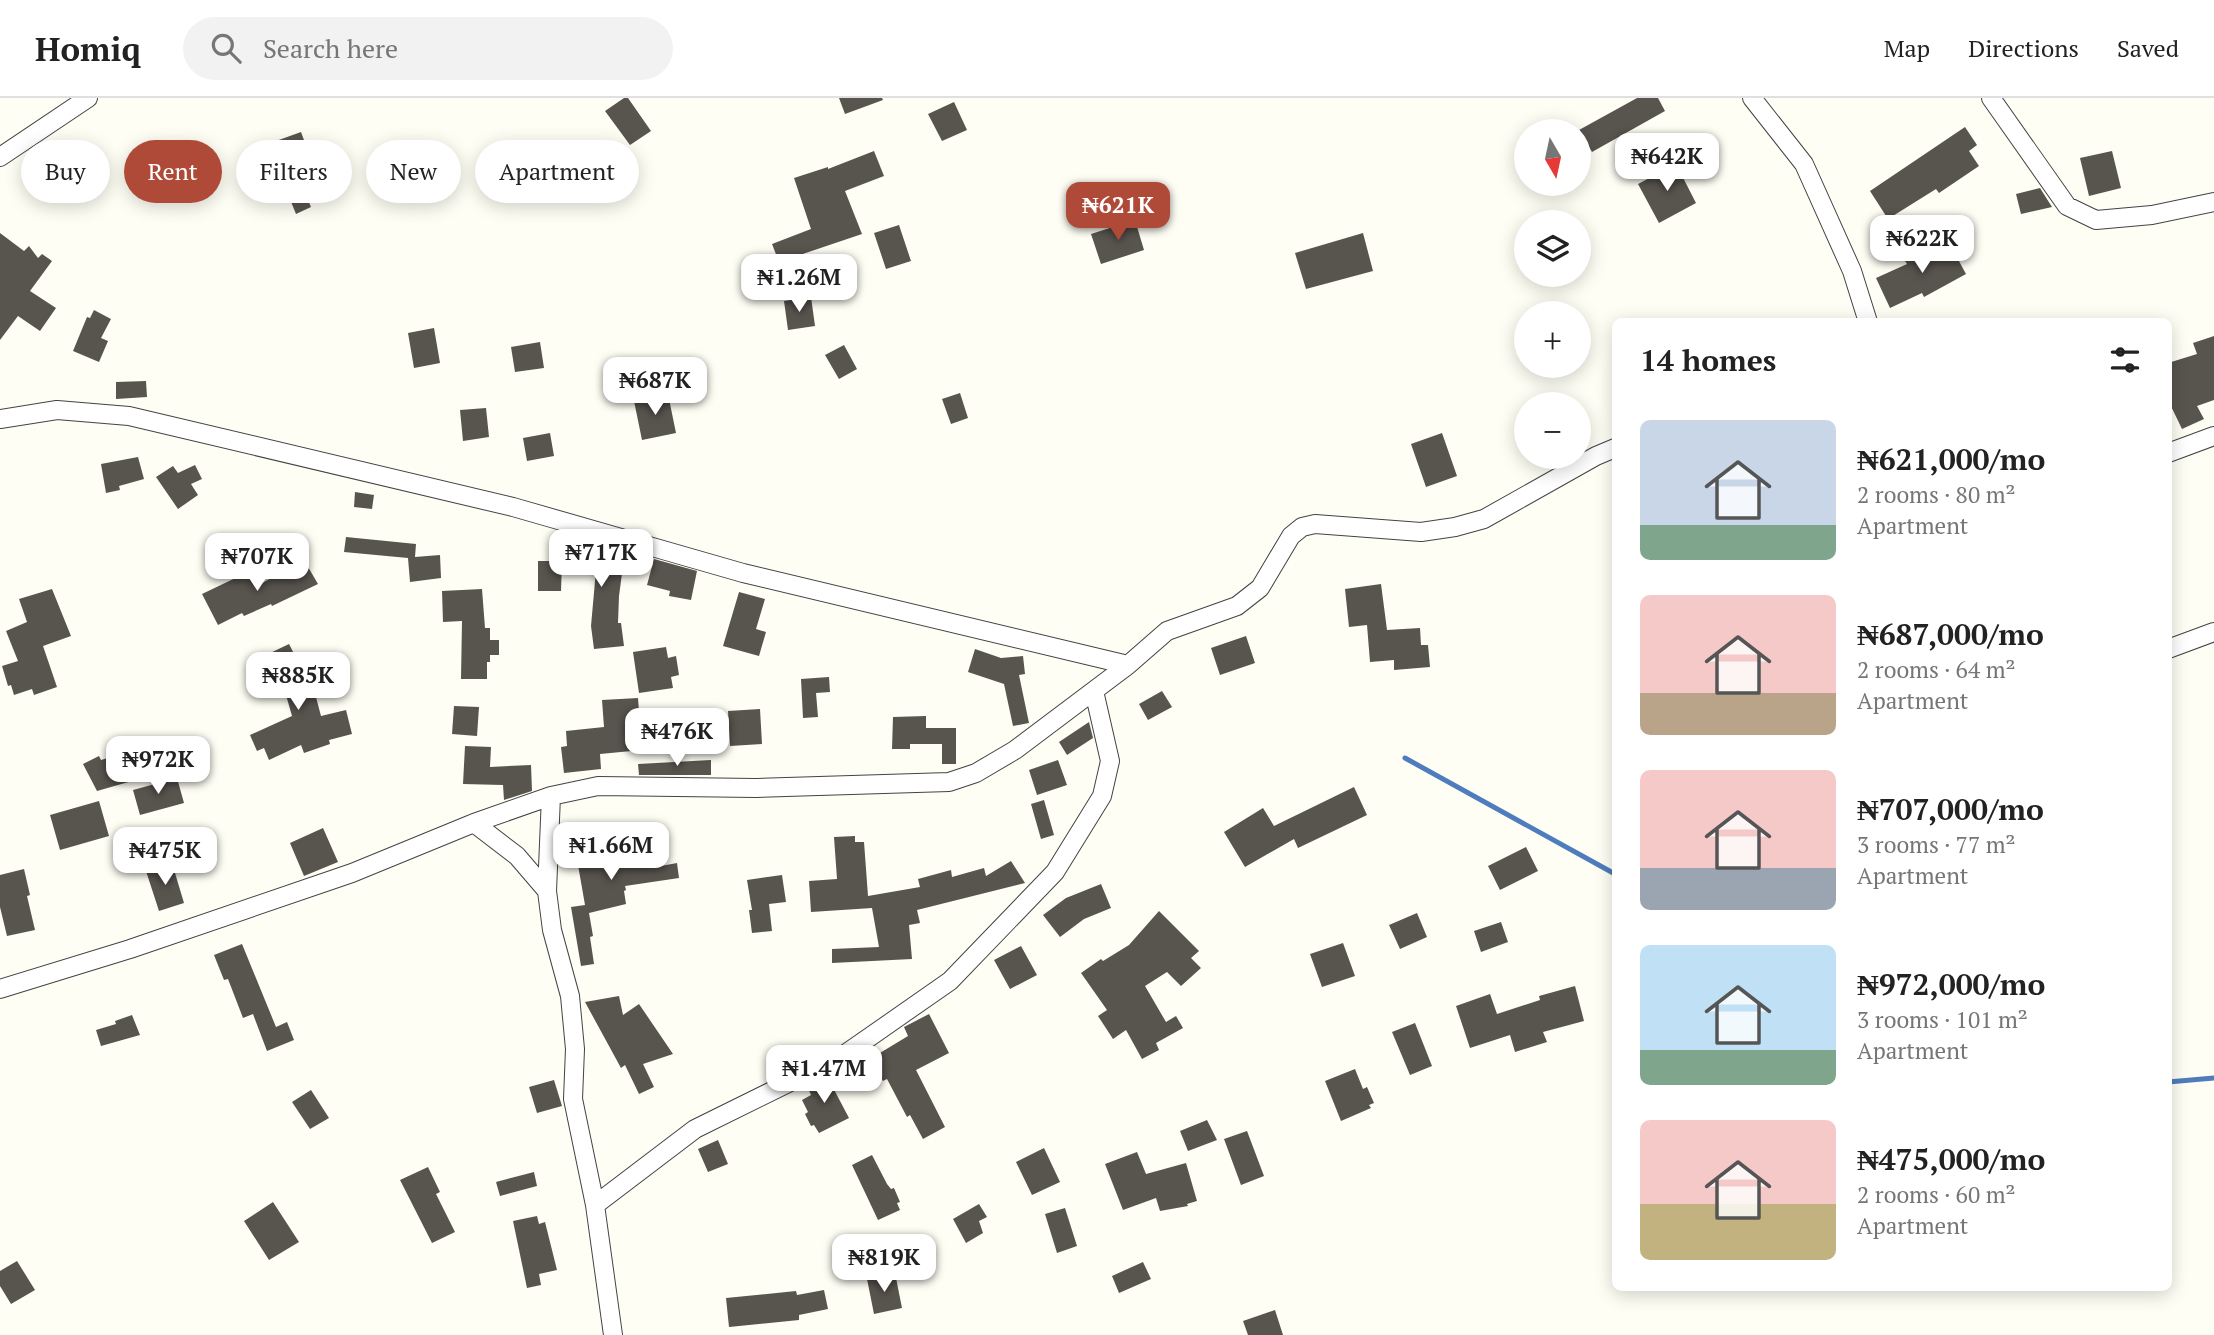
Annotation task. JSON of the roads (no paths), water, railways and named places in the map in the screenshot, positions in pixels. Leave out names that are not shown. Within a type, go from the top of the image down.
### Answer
[{"type":"street","points":[[0,157],[88,98]]},
{"type":"street","points":[[1752,98],[1804,164],[1852,271],[1867,318]]},
{"type":"street","points":[[1991,98],[2067,206],[2096,220],[2152,215],[2214,202]]},
{"type":"street","points":[[0,419],[57,410],[129,416],[513,507],[743,573],[1128,665]]},
{"type":"street","points":[[2172,452],[2214,436]]},
{"type":"street","points":[[0,989],[130,949],[352,873],[474,823],[551,796],[598,786],[756,789],[949,782],[976,774],[998,762],[1094,691],[1167,631],[1237,606],[1260,588],[1291,536],[1302,527],[1315,524],[1421,532],[1455,527],[1484,519],[1612,449]]},
{"type":"street","points":[[2172,648],[2214,632]]},
{"type":"street","points":[[595,1205],[695,1129],[841,1056],[950,981],[969,962],[1055,872],[1102,796],[1110,761],[1094,691]]},
{"type":"street","points":[[551,796],[547,891],[552,930],[570,996],[575,1049],[573,1099],[595,1205],[613,1335]]},
{"type":"street","points":[[474,823],[517,856],[547,891]]},
{"type":"waterway","points":[[1405,758],[1612,872]]},
{"type":"waterway","points":[[2172,1082],[2214,1078]]}]
